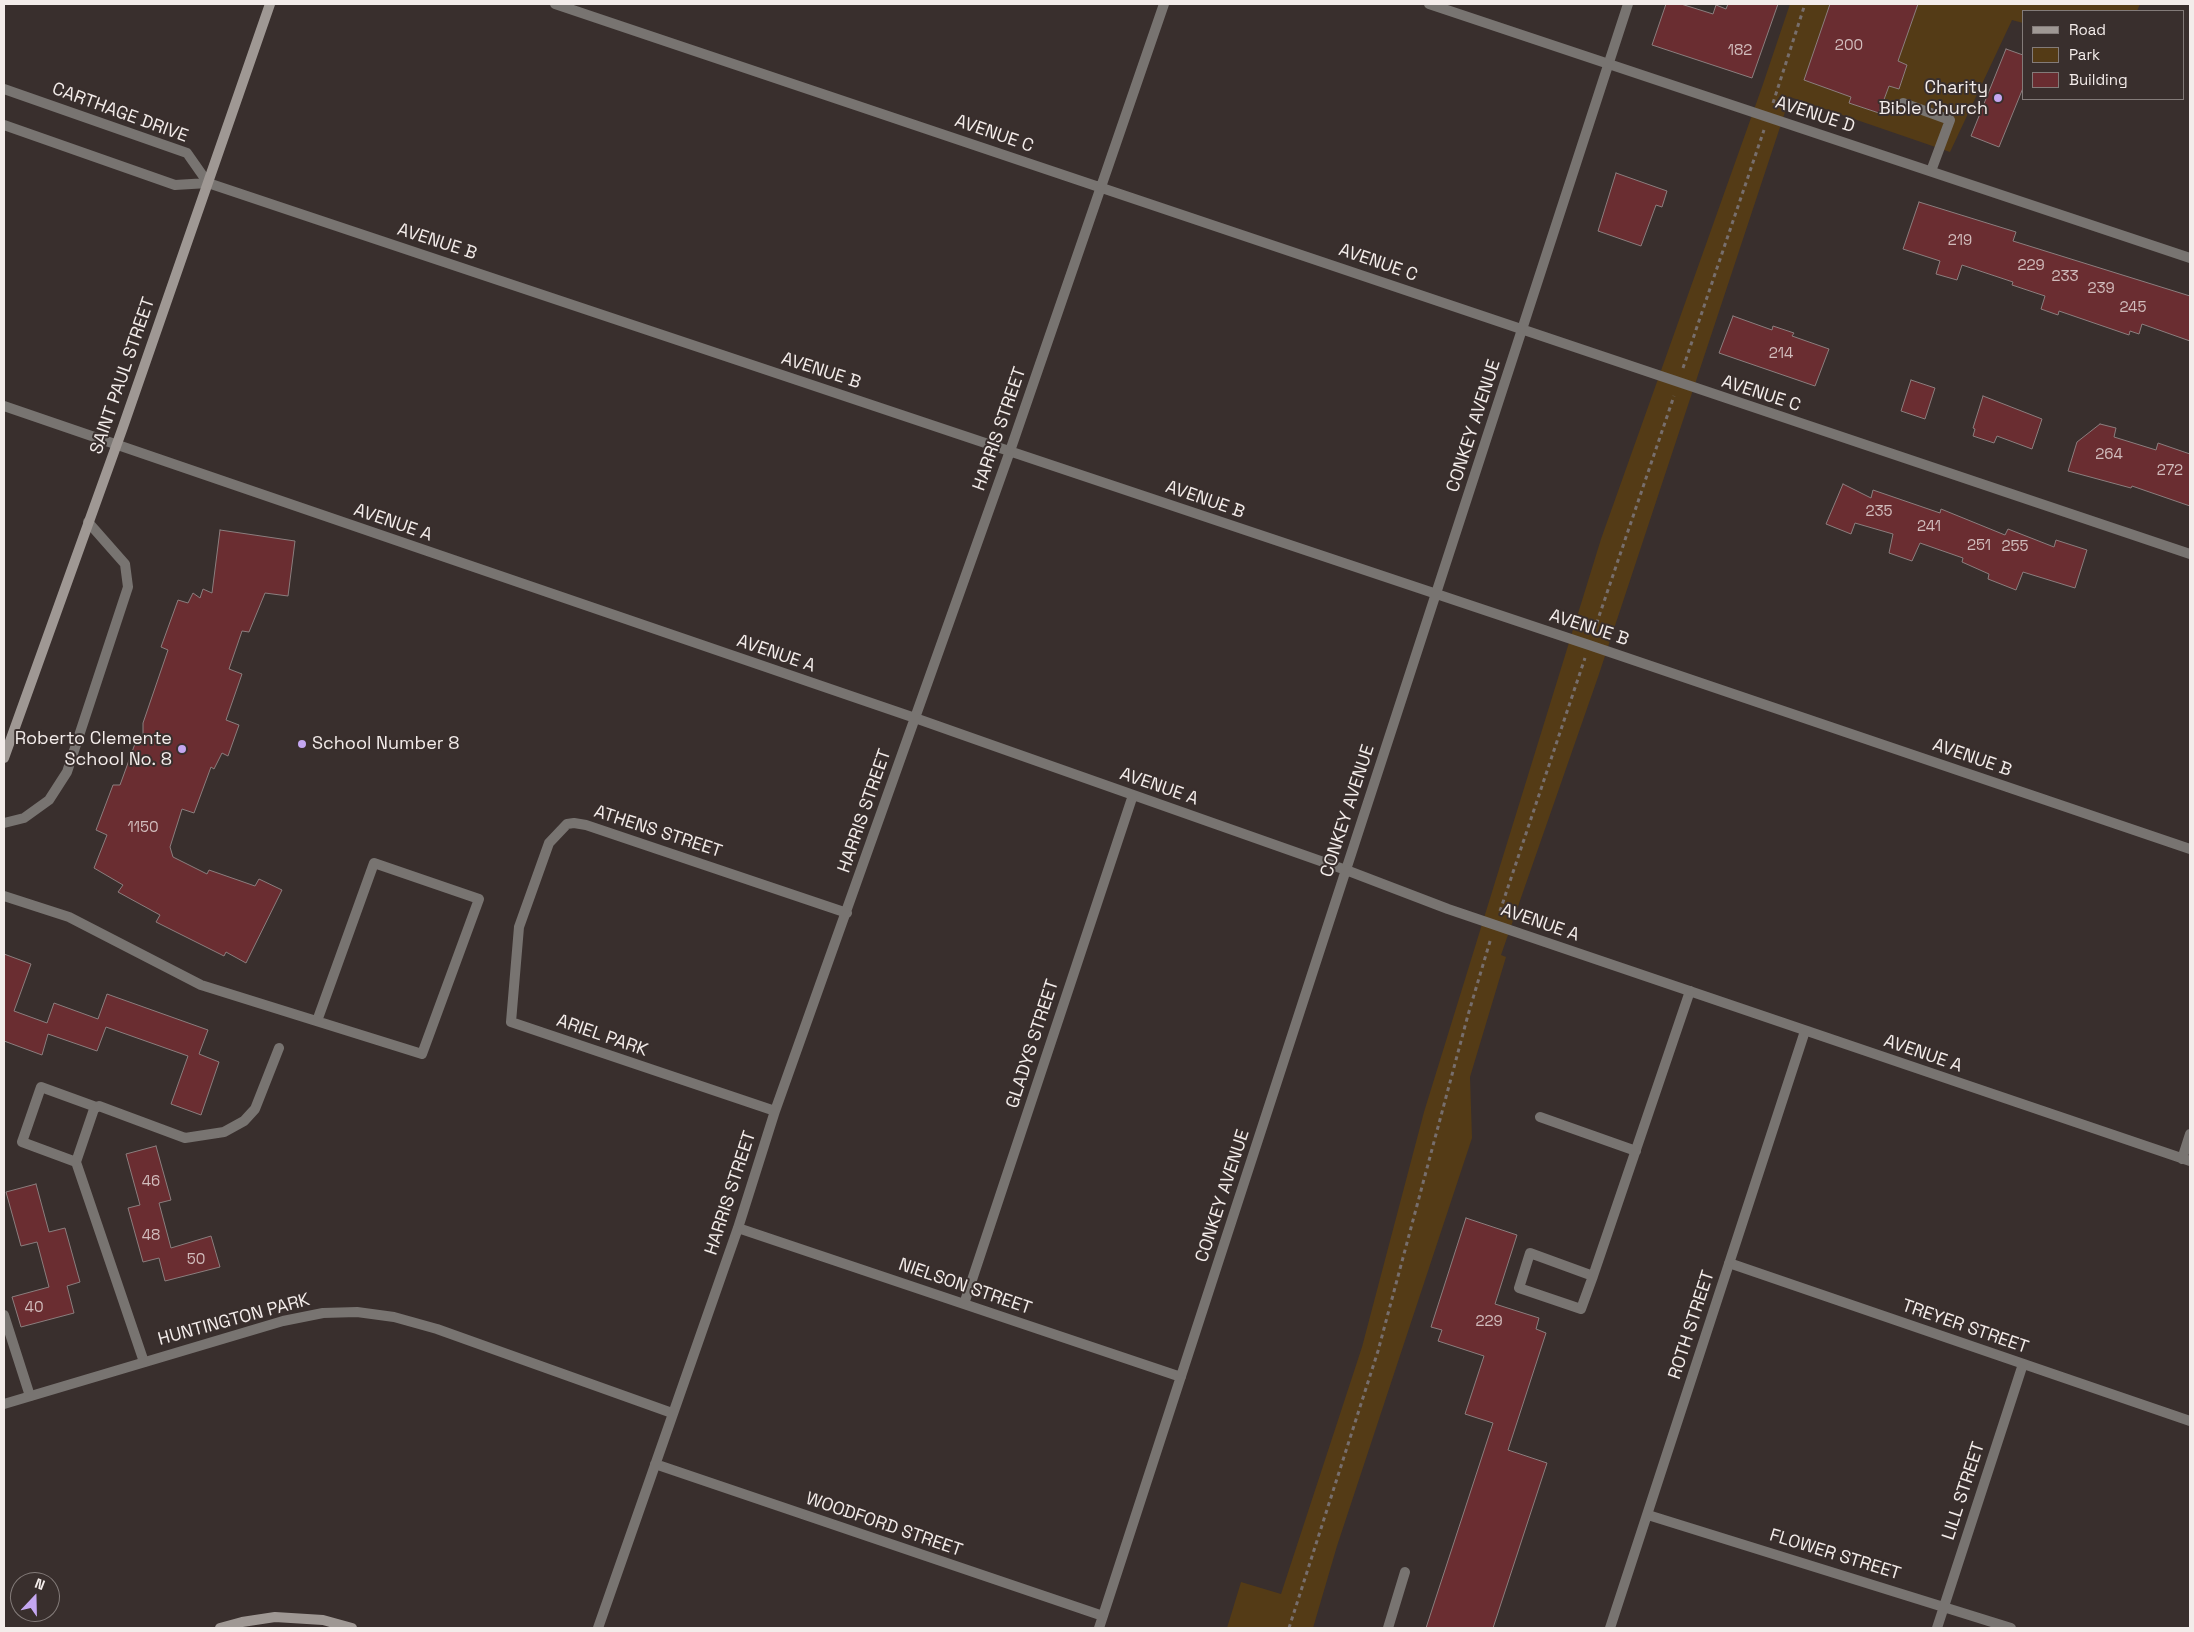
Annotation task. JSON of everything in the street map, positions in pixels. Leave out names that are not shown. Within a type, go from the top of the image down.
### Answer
[{"type":"main road","name":"SAINT PAUL STREET","points":[[4,758],[270,4]]},
{"type":"main road","points":[[220,1628],[242,1622],[275,1617],[322,1620],[352,1628]]},
{"type":"street","name":"AVENUE C","points":[[555,4],[2190,554]]},
{"type":"street","name":"HARRIS STREET","points":[[598,1628],[738,1228],[775,1111],[1010,451],[1164,4]]},
{"type":"street","name":"AVENUE D","points":[[1429,4],[2190,258]]},
{"type":"street","name":"CONKEY AVENUE","points":[[1099,1628],[1628,4]]},
{"type":"street","name":"CARTHAGE DRIVE","points":[[4,89],[187,153],[208,183]]},
{"type":"street","points":[[1903,103],[1950,120],[1931,171]]},
{"type":"street","points":[[4,124],[175,185],[208,183]]},
{"type":"street","name":"AVENUE B","points":[[208,183],[1589,645],[2190,849]]},
{"type":"street","name":"AVENUE A","points":[[4,406],[915,718],[1496,925],[2186,1160]]},
{"type":"street","points":[[4,823],[24,818],[49,800],[67,772],[128,587],[125,564],[88,522]]},
{"type":"street","name":"GLADYS STREET","points":[[964,1304],[1133,795]]},
{"type":"street","name":"ATHENS STREET","points":[[520,927],[549,842],[567,824],[574,823],[586,825],[847,913]]},
{"type":"street","points":[[4,896],[69,917],[201,985],[422,1054],[479,899],[374,863],[317,1021]]},
{"type":"street","name":"ARIEL PARK","points":[[520,927],[510,1022],[775,1111]]},
{"type":"street","points":[[1593,1276],[1530,1253],[1518,1288],[1581,1309],[1593,1276],[1636,1151],[1690,991]]},
{"type":"street","name":"ROTH STREET","points":[[1610,1628],[1806,1031]]},
{"type":"street","points":[[76,1162],[22,1142],[41,1087],[185,1138],[224,1132],[244,1121],[255,1109],[278,1048]]},
{"type":"street","points":[[96,1107],[76,1162],[144,1362]]},
{"type":"street","points":[[1540,1117],[1636,1151]]},
{"type":"street","points":[[2186,1160],[2190,1134]]},
{"type":"street","name":"NIELSON STREET","points":[[738,1228],[1181,1377]]},
{"type":"street","name":"TREYER STREET","points":[[1729,1263],[2190,1421]]},
{"type":"street","name":"HUNTINGTON PARK","points":[[4,1404],[283,1321],[322,1313],[357,1312],[394,1317],[437,1329],[672,1413]]},
{"type":"street","points":[[4,1315],[30,1396]]},
{"type":"street","name":"LILL STREET","points":[[1937,1628],[2023,1364]]},
{"type":"street","name":"WOODFORD STREET","points":[[654,1464],[1103,1616]]},
{"type":"street","name":"FLOWER STREET","points":[[1648,1515],[2011,1628]]},
{"type":"street","points":[[1388,1628],[1405,1572]]},
{"type":"path","points":[[1774,102],[1805,4]]},
{"type":"path","points":[[1684,368],[1764,131]]},
{"type":"path","points":[[1289,1628],[1378,1351],[1468,1014],[1589,645],[1675,395]]},
{"type":"green space","points":[[1790,4],[2140,4],[2137,10],[2022,10],[2022,23],[2012,20],[1950,152],[1790,97],[1598,677],[1501,955],[1506,957],[1470,1077],[1472,1138],[1337,1546],[1313,1628],[1227,1628],[1241,1582],[1281,1594],[1362,1347],[1424,1112],[1601,539]]},
{"type":"building","points":[[1666,4],[1681,4],[1713,14],[1716,5],[1726,9],[1728,4],[1778,4],[1752,78],[1652,45]]},
{"type":"building","points":[[1830,4],[1918,4],[1898,61],[1907,65],[1899,89],[1889,86],[1879,113],[1849,103],[1851,97],[1804,80]]},
{"type":"building","points":[[2006,49],[2022,55],[2022,90],[1999,147],[1971,136]]},
{"type":"building","points":[[1616,173],[1667,191],[1662,207],[1656,205],[1641,246],[1598,231]]},
{"type":"building","points":[[1919,202],[2016,232],[2013,241],[2190,296],[2190,341],[2142,324],[2139,334],[2130,331],[2129,335],[2059,311],[2058,315],[2041,309],[2045,296],[2012,285],[2013,282],[1962,265],[1957,280],[1936,274],[1940,261],[1903,249]]},
{"type":"building","points":[[1733,316],[1772,330],[1773,326],[1794,333],[1792,336],[1829,349],[1815,386],[1719,353]]},
{"type":"building","points":[[1911,380],[1935,388],[1925,419],[1901,411]]},
{"type":"building","points":[[1983,396],[2042,419],[2032,449],[1997,436],[1994,443],[1973,436],[1975,429],[1973,428]]},
{"type":"building","points":[[2100,424],[2116,428],[2114,437],[2156,450],[2158,443],[2190,454],[2190,506],[2132,486],[2131,488],[2068,471],[2077,442]]},
{"type":"building","points":[[1843,484],[1871,498],[1873,490],[1940,513],[1941,509],[2005,535],[2008,529],[2054,547],[2056,540],[2087,550],[2075,588],[2023,572],[2016,590],[1988,579],[1989,574],[1962,562],[1963,558],[1920,543],[1912,561],[1889,553],[1893,534],[1855,523],[1851,534],[1826,524]]},
{"type":"building","name":"Roberto Clemente School No. 8","points":[[220,530],[295,541],[288,596],[265,593],[249,632],[242,631],[229,669],[242,674],[226,720],[239,725],[228,756],[222,753],[214,769],[211,767],[194,813],[182,809],[170,847],[173,857],[207,874],[209,870],[255,886],[259,879],[282,890],[246,963],[226,952],[224,956],[156,922],[160,915],[118,892],[123,885],[94,868],[107,835],[96,830],[113,785],[120,785],[136,741],[143,743],[143,723],[168,650],[161,647],[178,600],[188,603],[193,593],[200,598],[203,589],[212,593]]},
{"type":"building","points":[[4,954],[31,964],[14,1011],[47,1023],[54,1003],[98,1019],[107,994],[208,1030],[199,1054],[219,1062],[201,1115],[171,1104],[188,1056],[106,1027],[97,1051],[48,1034],[42,1055],[4,1041]]},
{"type":"building","points":[[156,1146],[171,1200],[159,1203],[171,1248],[211,1236],[220,1267],[165,1281],[159,1258],[143,1262],[128,1208],[140,1205],[126,1154]]},
{"type":"building","points":[[36,1184],[49,1232],[65,1228],[80,1282],[67,1286],[74,1313],[21,1327],[12,1297],[49,1287],[37,1242],[21,1246],[6,1192]]},
{"type":"building","points":[[1466,1218],[1517,1235],[1495,1304],[1539,1318],[1536,1329],[1546,1333],[1508,1450],[1547,1463],[1493,1628],[1426,1628],[1493,1423],[1465,1414],[1484,1356],[1438,1341],[1442,1330],[1431,1327]]},
{"type":"place","name":"Charity Bible Church","points":[[1998,98]]},
{"type":"place","name":"School Number 8","points":[[302,744]]},
{"type":"place","name":"Roberto Clemente School No. 8","points":[[182,749]]}]
